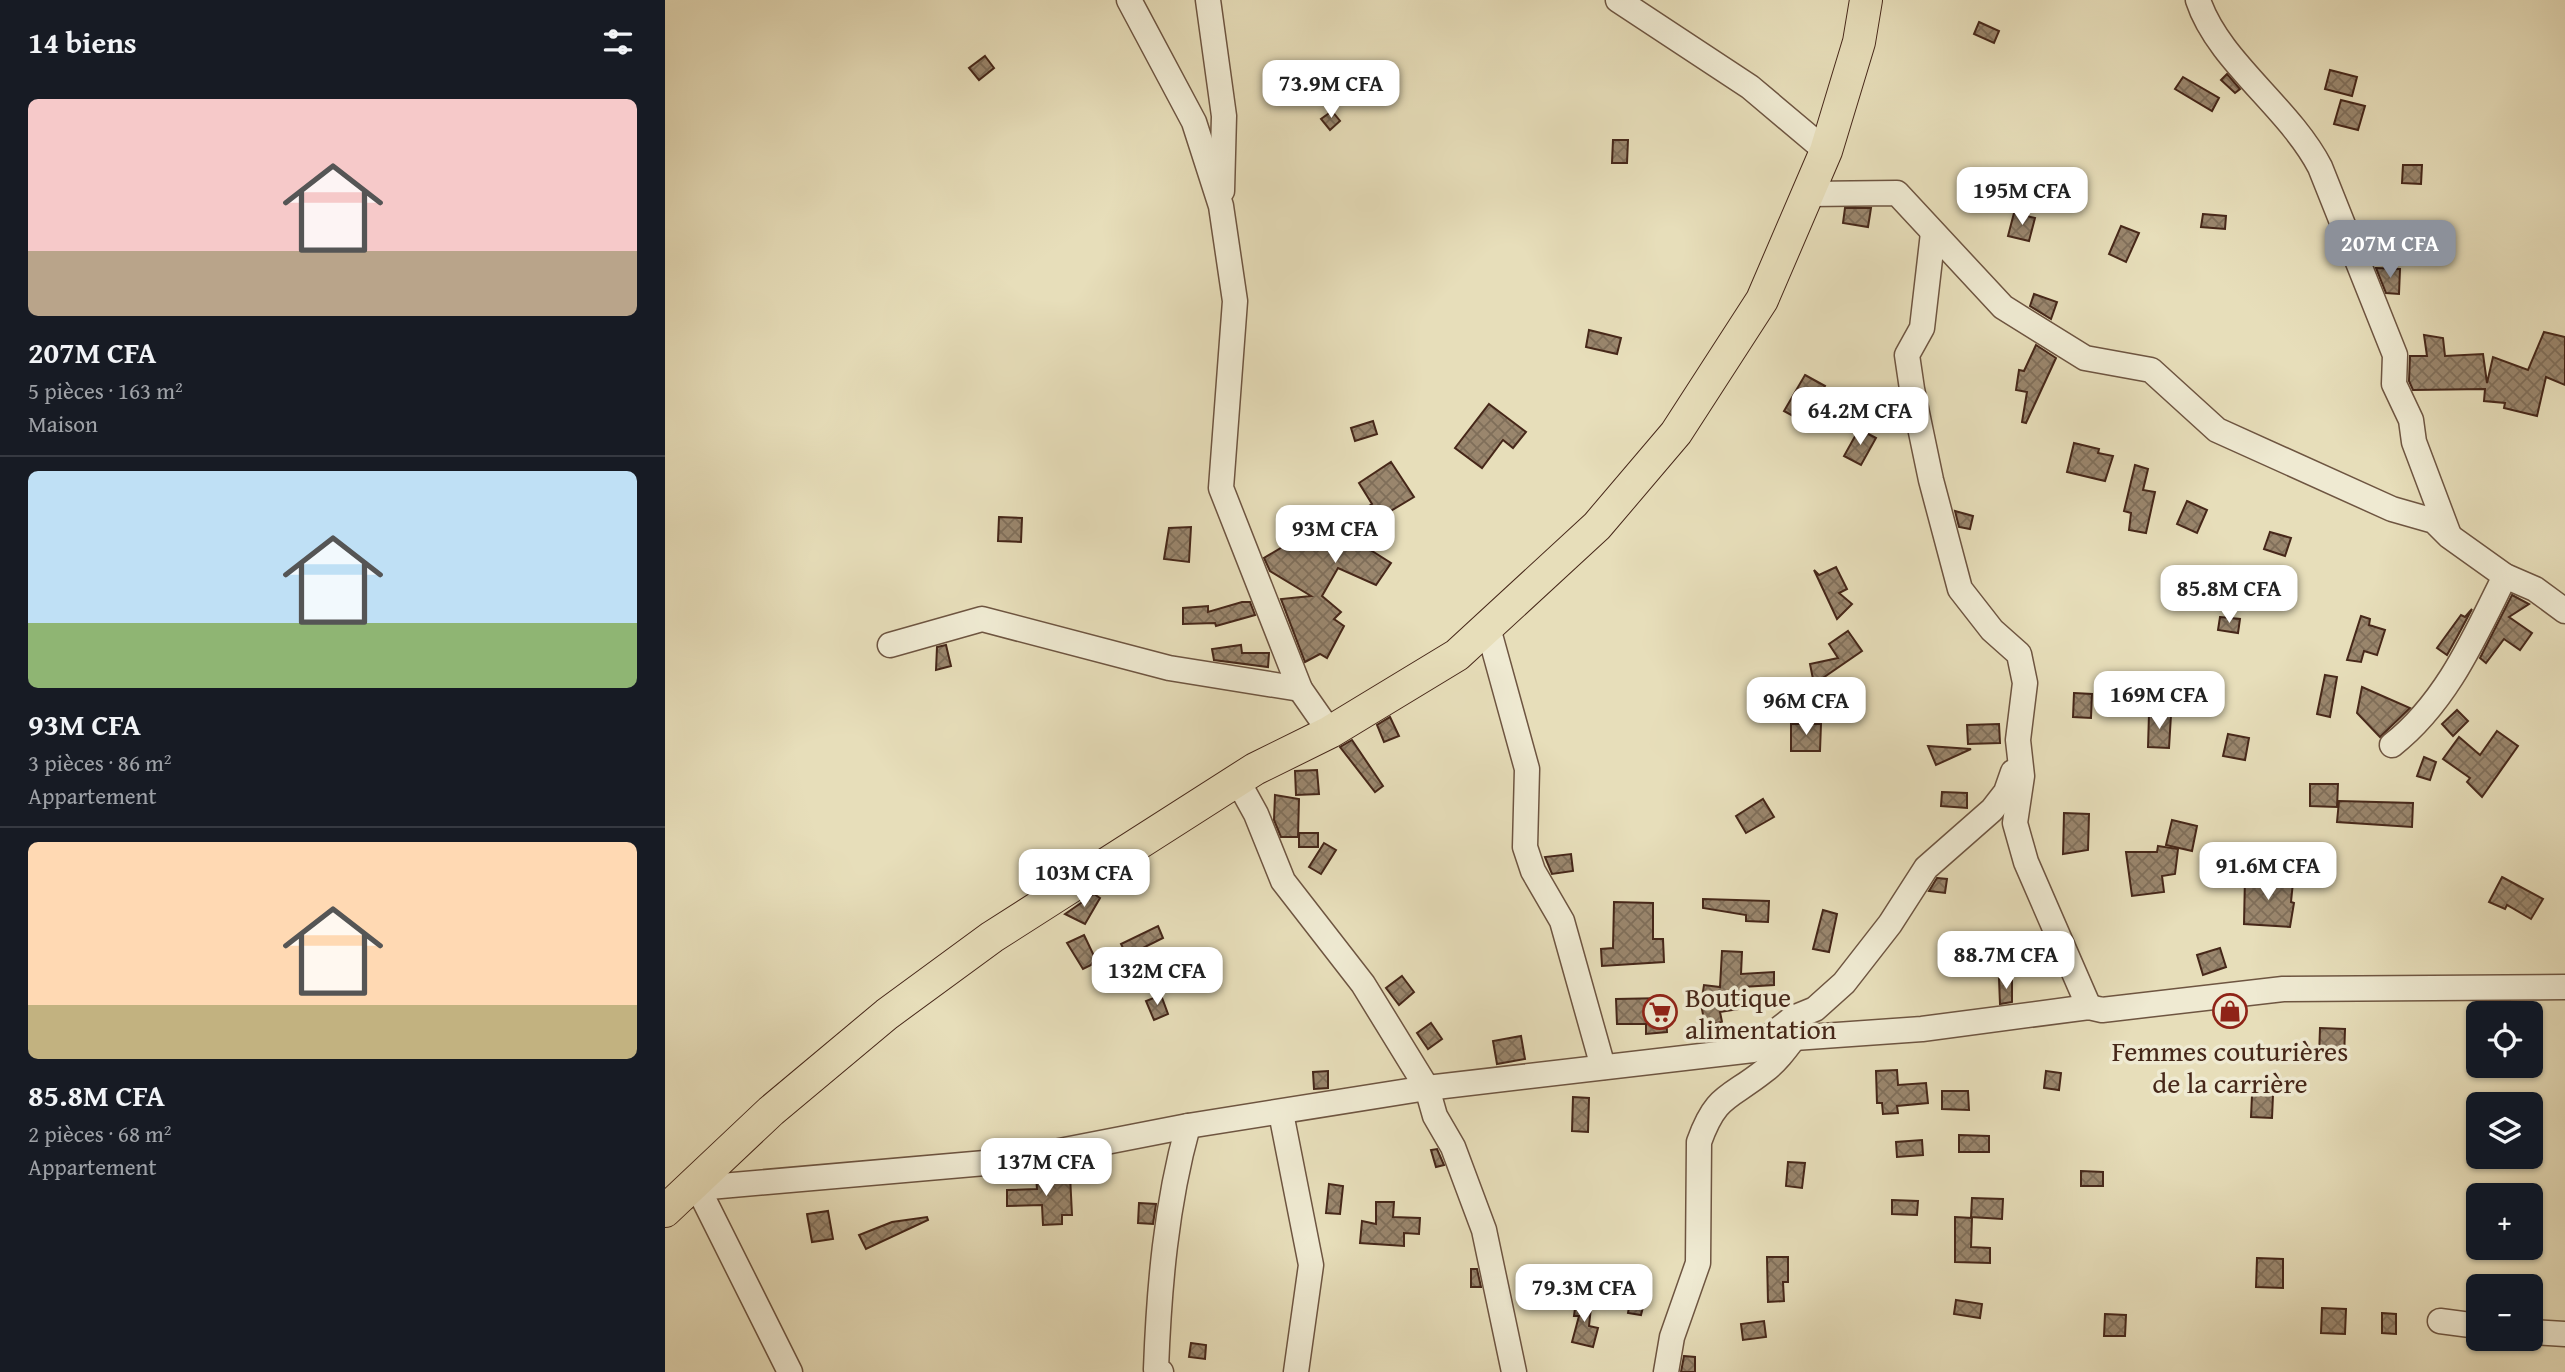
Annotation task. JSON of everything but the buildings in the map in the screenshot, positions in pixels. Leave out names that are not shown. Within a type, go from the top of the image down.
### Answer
[{"type":"main road","points":[[665,1212],[771,1111],[887,1014],[992,937],[1255,769],[1330,732],[1457,655],[1487,624],[1597,526],[1676,433],[1762,300],[1826,151],[1859,43],[1866,0]]},
{"type":"street","points":[[1129,0],[1194,122],[1220,206],[1235,301],[1221,488],[1300,689],[1330,732]]},
{"type":"street","points":[[1208,0],[1224,116],[1220,206]]},
{"type":"street","points":[[1618,0],[1750,87],[1826,151]]},
{"type":"street","points":[[2198,0],[2218,38],[2306,140],[2320,167],[2395,355],[2394,384],[2411,419],[2414,442],[2449,536]]},
{"type":"street","points":[[1808,194],[1897,193],[2003,307],[2085,358],[2151,370],[2217,430],[2392,509],[2434,520],[2449,536],[2505,576],[2535,589],[2565,611]]},
{"type":"street","points":[[1933,233],[1922,328],[1907,355],[1912,389],[1931,480],[1960,589],[1992,630],[2019,654],[2025,683],[2018,740],[2022,776],[2015,823],[2026,862],[2089,1007]]},
{"type":"street","points":[[2392,744],[2425,716],[2463,660],[2505,576]]},
{"type":"street","points":[[890,645],[982,619],[1169,668],[1300,689]]},
{"type":"street","points":[[1487,624],[1527,769],[1525,847],[1534,871],[1562,921],[1609,1067]]},
{"type":"street","points":[[1753,1050],[1793,1018],[1815,1009],[1845,983],[1890,924],[1926,868],[1983,819],[2006,792],[2020,756]]},
{"type":"street","points":[[1255,769],[1240,785],[1256,814],[1283,881],[1363,984],[1427,1088],[1435,1116],[1453,1147],[1484,1230],[1514,1372]]},
{"type":"street","points":[[665,1212],[698,1188],[1008,1161],[1188,1126],[1427,1088],[1753,1050],[1794,1038],[1922,1029],[2089,1007],[2102,1010],[2283,989],[2565,987]]},
{"type":"street","points":[[1666,1372],[1672,1337],[1698,1262],[1699,1142],[1705,1124],[1723,1098],[1764,1072],[1794,1038]]},
{"type":"street","points":[[1281,1113],[1311,1265],[1296,1372]]},
{"type":"street","points":[[1158,1371],[1161,1280],[1179,1158],[1188,1126]]},
{"type":"street","points":[[698,1188],[790,1372]]},
{"type":"street","points":[[2441,1321],[2466,1324]]},
{"type":"street","points":[[2543,1333],[2565,1334]]},
{"type":"place","name":"Femmes couturières de la carrière","points":[[2230,1011]]},
{"type":"place","name":"Boutique alimentation","points":[[1660,1012]]}]
